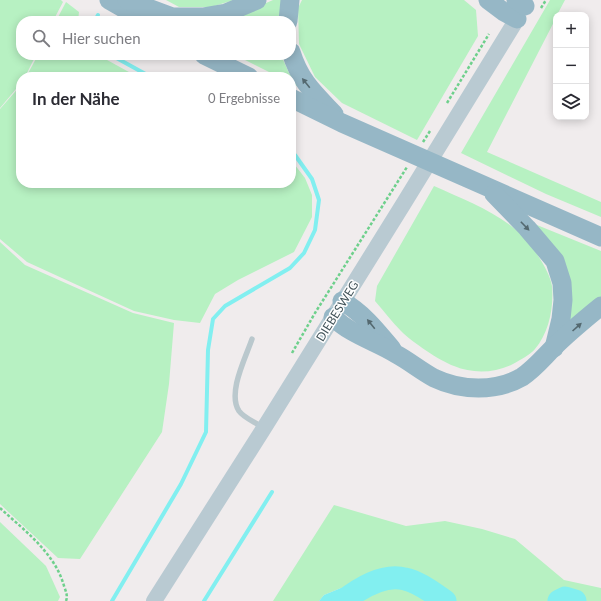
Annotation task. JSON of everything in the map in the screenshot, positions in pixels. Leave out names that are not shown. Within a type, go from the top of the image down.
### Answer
[{"type":"highway","points":[[108,0],[136,16]]},
{"type":"highway","points":[[127,0],[169,16]]},
{"type":"highway","points":[[209,16],[226,13],[257,0]]},
{"type":"highway","points":[[288,16],[290,0]]},
{"type":"highway","points":[[488,0],[504,12],[519,8]]},
{"type":"highway","points":[[214,60],[239,72]]},
{"type":"highway","points":[[293,60],[303,80],[342,122]]},
{"type":"highway","points":[[296,100],[488,188],[601,237]]},
{"type":"highway","points":[[488,188],[527,228],[554,261],[562,283],[563,300],[561,319],[554,348]]},
{"type":"highway","points":[[338,309],[342,327],[395,353],[435,378],[461,386],[486,388],[500,385],[522,377],[601,306]]},
{"type":"main road","name":"DIEBESWEG","points":[[154,601],[404,203],[456,118],[519,8]]},
{"type":"lane","points":[[252,340],[240,373],[235,392],[235,399],[239,412],[264,428]]},
{"type":"path","points":[[0,508],[38,543],[54,563],[64,583],[67,596],[66,601]]},
{"type":"green space","points":[[0,0],[61,0],[63,2],[56,16],[16,16],[16,60],[34,60],[28,72],[16,72],[16,89],[0,108]]},
{"type":"green space","points":[[166,0],[234,0],[211,7],[179,7]]},
{"type":"green space","points":[[273,0],[283,0],[279,16],[236,16]]},
{"type":"green space","points":[[302,0],[464,0],[476,10],[478,36],[417,140],[342,103],[315,77],[299,44],[298,8]]},
{"type":"green space","points":[[550,0],[565,0],[559,12],[553,12],[553,24],[487,152],[601,202],[601,217],[546,194],[461,153]]},
{"type":"green space","points":[[66,2],[79,12],[79,16],[59,16]]},
{"type":"green space","points":[[35,60],[107,60],[129,72],[29,72]]},
{"type":"green space","points":[[245,60],[283,60],[289,72],[269,72]]},
{"type":"green space","points":[[16,91],[16,188],[296,188],[296,166],[305,178],[312,195],[312,217],[294,252],[238,280],[215,294],[200,323],[174,320],[134,311],[27,262],[0,239],[0,109]]},
{"type":"green space","points":[[434,186],[492,213],[523,236],[540,260],[551,280],[552,302],[550,319],[540,343],[535,349],[519,361],[506,367],[491,371],[476,371],[461,369],[448,364],[426,351],[401,331],[375,301],[377,286]]},
{"type":"green space","points":[[532,223],[601,251],[601,298],[567,328],[569,290]]},
{"type":"green space","points":[[0,242],[25,265],[133,313],[174,323],[169,384],[162,432],[80,559],[58,558],[0,504]]},
{"type":"green space","points":[[334,505],[406,526],[445,521],[482,529],[515,539],[564,580],[601,588],[601,601],[355,601],[341,588],[324,595],[319,601],[273,601]]},
{"type":"green space","points":[[0,522],[46,566],[60,597],[58,601],[0,601]]},
{"type":"water","points":[[341,588],[355,601],[319,601],[324,595]]},
{"type":"waterway","points":[[120,60],[142,72]]},
{"type":"waterway","points":[[112,601],[181,484],[206,432],[208,350],[213,319],[225,306],[290,268],[304,253],[315,230],[319,200],[312,179],[296,156]]},
{"type":"waterway","points":[[204,601],[272,492]]},
{"type":"waterway","points":[[343,601],[364,587],[388,578],[405,579],[415,583],[426,588],[445,601]]},
{"type":"waterway","points":[[559,601],[565,598],[575,601]]}]
